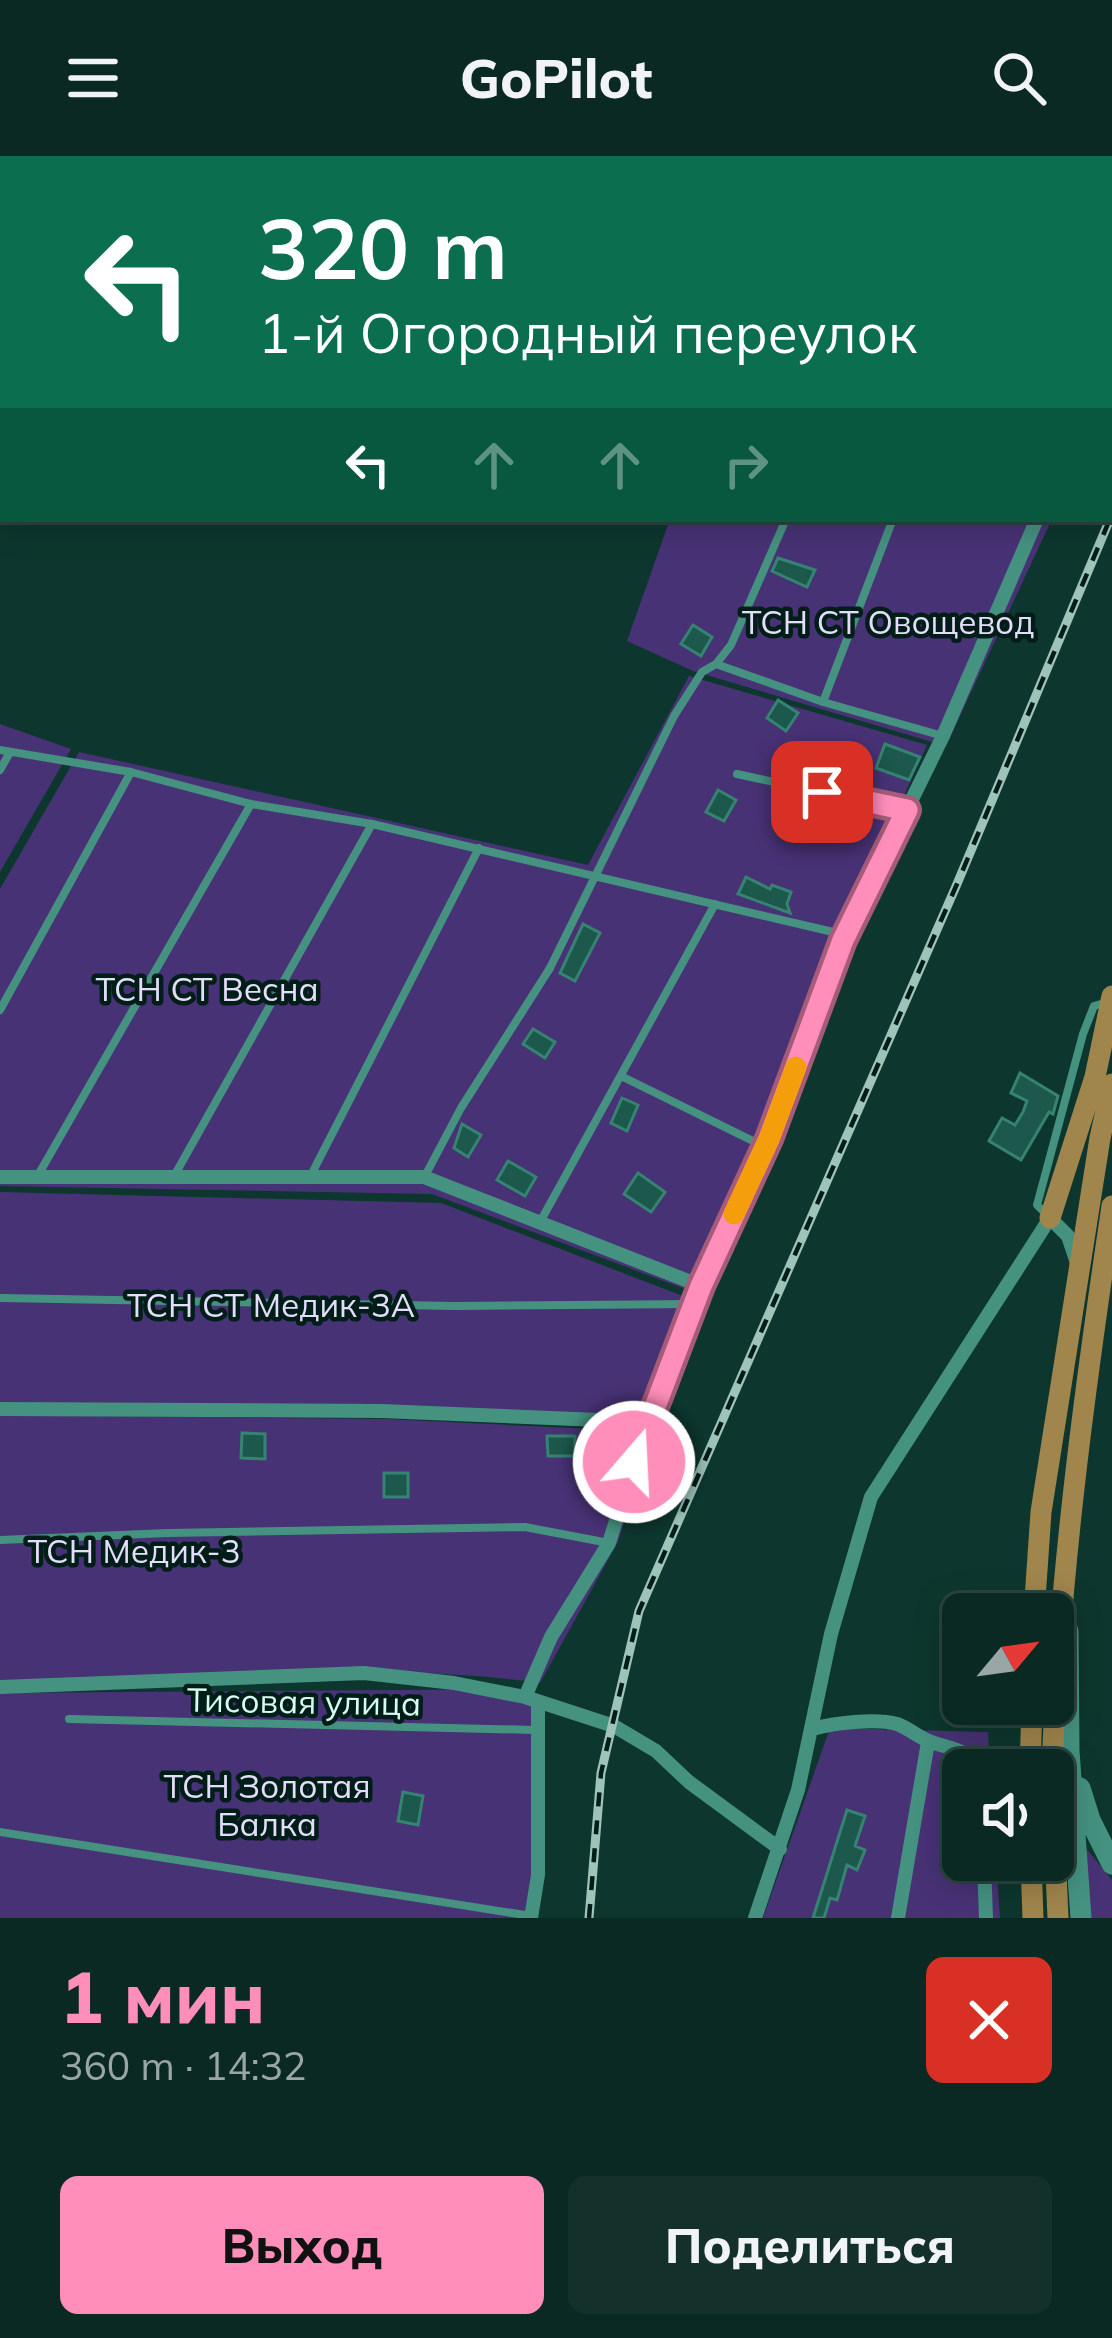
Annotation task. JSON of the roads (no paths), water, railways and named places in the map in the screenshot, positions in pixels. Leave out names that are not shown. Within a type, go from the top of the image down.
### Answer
[{"type":"main road","points":[[1051,1218],[1095,1077],[1112,998]]},
{"type":"main road","points":[[1035,1593],[1041,1513],[1112,1084]]},
{"type":"main road","points":[[1053,1749],[1064,1564],[1112,1206]]},
{"type":"main road","points":[[1064,1564],[1069,1749]]},
{"type":"main road","points":[[1074,1767],[1090,1820],[1112,1864]]},
{"type":"main road","points":[[1074,1821],[1081,1918]]},
{"type":"main road","points":[[1032,1881],[1033,1918]]},
{"type":"main road","points":[[1056,1881],[1058,1918]]},
{"type":"street","points":[[531,1917],[538,1875],[538,1730],[531,1700],[550,1637],[609,1543],[647,1423],[701,1286],[766,1147],[846,934],[944,736],[1036,522]]},
{"type":"street","points":[[0,1177],[424,1177],[701,1286]]},
{"type":"street","points":[[755,1918],[812,1729],[832,1634],[871,1496],[1051,1218],[1068,1236],[1078,1268]]},
{"type":"street","points":[[0,1409],[381,1412],[647,1423]]},
{"type":"street","points":[[0,1687],[364,1673],[454,1682],[614,1726],[656,1751],[689,1782],[779,1849]]},
{"type":"street","points":[[812,1729],[876,1721],[900,1725],[928,1742],[958,1749]]},
{"type":"street","points":[[898,1918],[928,1742]]},
{"type":"street","points":[[985,1881],[986,1918]]},
{"type":"lane","points":[[424,1177],[461,1108],[550,968],[674,716],[702,672],[716,664],[730,645],[785,522]]},
{"type":"lane","points":[[824,702],[891,522]]},
{"type":"lane","points":[[716,664],[824,702],[944,736]]},
{"type":"lane","points":[[0,770],[5,752],[130,772],[251,805],[372,824],[846,934]]},
{"type":"lane","points":[[0,1010],[130,772]]},
{"type":"lane","points":[[737,775],[907,810]]},
{"type":"lane","points":[[37,1177],[251,805]]},
{"type":"lane","points":[[173,1178],[372,824]]},
{"type":"lane","points":[[309,1178],[478,848]]},
{"type":"lane","points":[[538,1225],[715,904]]},
{"type":"lane","points":[[621,1076],[766,1147]]},
{"type":"lane","points":[[0,1298],[455,1306],[694,1304]]},
{"type":"lane","points":[[0,1540],[525,1527],[609,1543]]},
{"type":"lane","name":"Тисовая улица","points":[[69,1719],[538,1730]]},
{"type":"lane","points":[[0,1832],[531,1917]]},
{"type":"railway","points":[[589,1918],[601,1773],[639,1611],[957,884],[1109,522]]},
{"type":"park label","name":"ТСН СТ Овощевод","points":[[888,621]]},
{"type":"park label","name":"ТСН СТ Весна","points":[[207,988]]},
{"type":"park label","name":"ТСН СТ Медик-3А","points":[[271,1304]]},
{"type":"park label","name":"ТСН Медик-3","points":[[134,1550]]},
{"type":"park label","name":"ТСН Золотая Балка","points":[[267,1804]]}]
